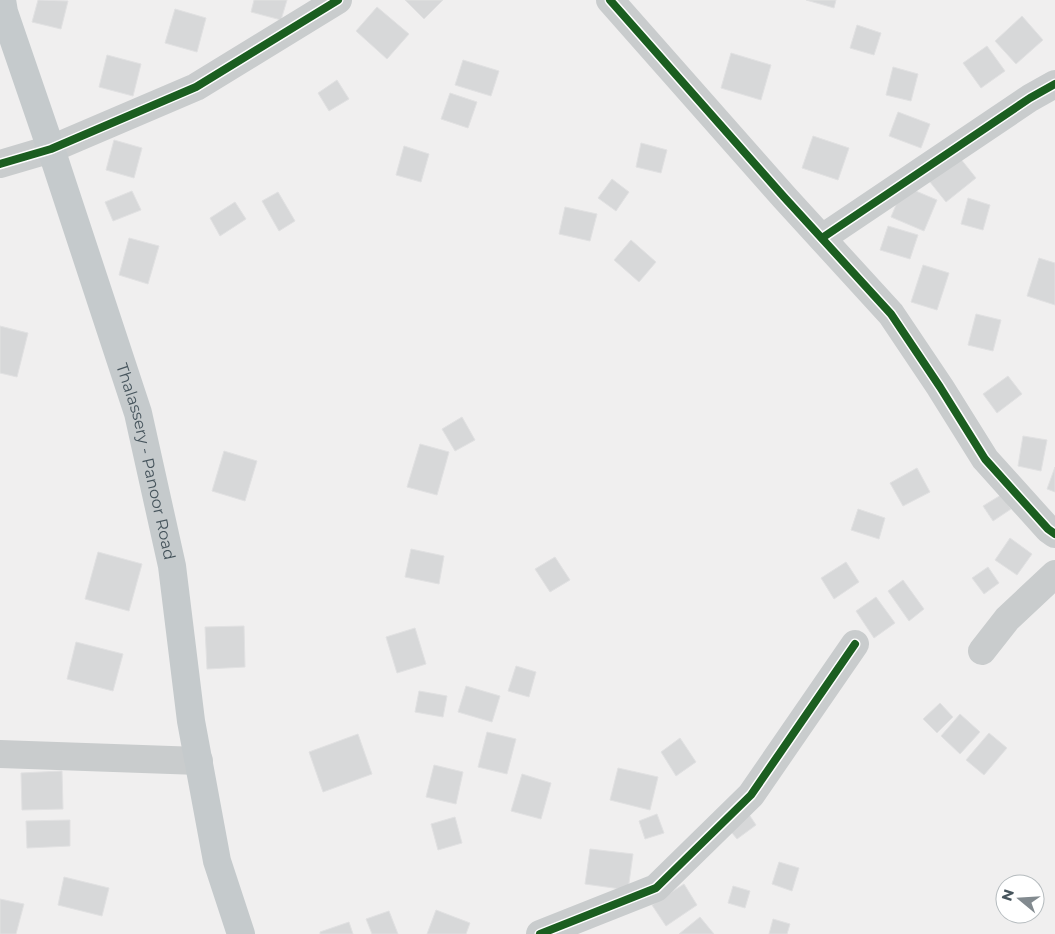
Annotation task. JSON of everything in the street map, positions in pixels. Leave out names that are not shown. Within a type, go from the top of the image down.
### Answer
[{"type":"main road","name":"Thalassery - Panoor Road","points":[[2,0],[7,20],[138,413],[172,566],[191,721],[217,861],[241,934]]},
{"type":"street","points":[[0,164],[51,148],[196,87],[338,0]]},
{"type":"street","points":[[610,0],[778,190],[891,314],[985,459],[1048,529],[1055,534]]},
{"type":"street","points":[[822,238],[1030,98],[1055,84]]},
{"type":"street","points":[[982,651],[1007,619],[1055,574]]},
{"type":"street","points":[[540,934],[656,888],[751,795],[855,644]]},
{"type":"street","points":[[0,754],[199,761]]},
{"type":"building","points":[[38,0],[68,1],[61,29],[32,22]]},
{"type":"building","points":[[254,0],[287,0],[281,20],[251,12]]},
{"type":"building","points":[[405,0],[443,0],[424,19]]},
{"type":"building","points":[[806,0],[836,0],[834,8]]},
{"type":"building","points":[[377,7],[409,34],[387,59],[356,31]]},
{"type":"building","points":[[175,9],[206,18],[197,52],[165,43]]},
{"type":"building","points":[[1022,16],[1043,40],[1016,64],[995,41]]},
{"type":"building","points":[[857,25],[881,33],[874,55],[850,48]]},
{"type":"building","points":[[987,46],[1005,71],[981,88],[963,63]]},
{"type":"building","points":[[731,53],[771,65],[761,100],[721,88]]},
{"type":"building","points":[[107,55],[141,64],[133,96],[99,87]]},
{"type":"building","points":[[463,60],[499,71],[491,96],[455,85]]},
{"type":"building","points":[[893,67],[918,74],[911,101],[886,95]]},
{"type":"building","points":[[337,80],[349,99],[329,111],[318,93]]},
{"type":"building","points":[[450,93],[477,102],[468,128],[441,119]]},
{"type":"building","points":[[898,112],[930,124],[921,148],[889,136]]},
{"type":"building","points":[[813,136],[849,148],[838,180],[802,168]]},
{"type":"building","points":[[114,140],[142,148],[134,178],[106,170]]},
{"type":"building","points":[[641,143],[667,150],[661,173],[636,167]]},
{"type":"building","points":[[404,146],[429,154],[421,182],[396,175]]},
{"type":"building","points":[[956,153],[976,178],[946,202],[926,177]]},
{"type":"building","points":[[612,179],[629,192],[616,211],[598,198]]},
{"type":"building","points":[[904,186],[937,200],[924,231],[891,217]]},
{"type":"building","points":[[132,191],[141,210],[113,221],[105,202]]},
{"type":"building","points":[[278,192],[295,221],[279,231],[262,201]]},
{"type":"building","points":[[968,198],[990,205],[983,230],[961,224]]},
{"type":"building","points":[[235,202],[246,219],[220,236],[210,218]]},
{"type":"building","points":[[565,207],[597,214],[590,241],[559,234]]},
{"type":"building","points":[[888,226],[918,235],[910,259],[880,250]]},
{"type":"building","points":[[129,238],[159,246],[148,284],[119,275]]},
{"type":"building","points":[[631,240],[656,262],[639,282],[614,260]]},
{"type":"building","points":[[1039,258],[1055,263],[1055,305],[1027,296]]},
{"type":"building","points":[[923,265],[949,273],[937,310],[911,302]]},
{"type":"building","points":[[976,314],[1001,320],[993,351],[968,345]]},
{"type":"building","points":[[0,326],[28,333],[17,377],[0,373]]},
{"type":"building","points":[[1008,376],[1022,394],[997,413],[983,394]]},
{"type":"building","points":[[462,417],[475,440],[455,451],[442,429]]},
{"type":"building","points":[[1023,436],[1047,440],[1041,471],[1018,466]]},
{"type":"building","points":[[420,444],[449,452],[437,495],[407,487]]},
{"type":"building","points":[[224,451],[257,461],[245,501],[212,491]]},
{"type":"building","points":[[1055,467],[1055,492],[1047,489]]},
{"type":"building","points":[[917,468],[930,492],[903,506],[890,483]]},
{"type":"building","points":[[1001,495],[1011,509],[993,521],[983,506]]},
{"type":"building","points":[[858,509],[885,518],[879,539],[851,530]]},
{"type":"building","points":[[1010,538],[1032,554],[1017,575],[995,560]]},
{"type":"building","points":[[411,549],[444,556],[439,584],[405,577]]},
{"type":"building","points":[[98,552],[142,564],[129,611],[85,599]]},
{"type":"building","points":[[555,557],[570,580],[550,592],[535,569]]},
{"type":"building","points":[[846,562],[859,582],[834,599],[821,578]]},
{"type":"building","points":[[988,567],[999,583],[984,594],[972,578]]},
{"type":"building","points":[[903,580],[924,609],[909,621],[888,591]]},
{"type":"building","points":[[876,597],[895,623],[874,638],[856,611]]},
{"type":"building","points":[[244,626],[245,667],[207,669],[205,627]]},
{"type":"building","points":[[415,628],[426,664],[397,673],[386,637]]},
{"type":"building","points":[[76,642],[123,654],[113,691],[67,679]]},
{"type":"building","points":[[516,666],[536,672],[529,697],[508,691]]},
{"type":"building","points":[[466,686],[500,696],[492,722],[458,712]]},
{"type":"building","points":[[419,691],[447,696],[443,717],[415,712]]},
{"type":"building","points":[[940,703],[953,717],[937,733],[923,719]]},
{"type":"building","points":[[960,714],[980,732],[960,754],[941,736]]},
{"type":"building","points":[[487,732],[516,739],[507,774],[478,767]]},
{"type":"building","points":[[989,733],[1007,748],[984,775],[966,760]]},
{"type":"building","points":[[358,734],[372,774],[323,792],[309,752]]},
{"type":"building","points":[[680,738],[696,762],[676,776],[661,752]]},
{"type":"building","points":[[434,765],[463,772],[456,804],[426,797]]},
{"type":"building","points":[[618,768],[658,777],[650,810],[610,800]]},
{"type":"building","points":[[62,771],[63,809],[22,810],[21,773]]},
{"type":"building","points":[[522,774],[551,783],[541,819],[511,811]]},
{"type":"building","points":[[748,813],[756,825],[737,839],[728,828]]},
{"type":"building","points":[[657,814],[664,833],[645,839],[639,821]]},
{"type":"building","points":[[455,817],[462,843],[438,850],[431,824]]},
{"type":"building","points":[[70,820],[70,846],[27,848],[26,821]]},
{"type":"building","points":[[590,849],[633,854],[628,890],[585,884]]},
{"type":"building","points":[[779,862],[799,868],[792,891],[772,884]]},
{"type":"building","points":[[64,877],[109,888],[102,916],[58,905]]},
{"type":"building","points":[[684,884],[697,905],[666,926],[652,905]]},
{"type":"building","points":[[733,886],[750,891],[745,908],[728,903]]},
{"type":"building","points":[[0,899],[24,904],[16,934],[0,934]]},
{"type":"building","points":[[436,910],[470,923],[466,934],[427,934]]},
{"type":"building","points":[[389,911],[398,934],[372,934],[366,919]]},
{"type":"building","points":[[700,917],[714,934],[679,934]]},
{"type":"building","points":[[773,919],[790,924],[787,934],[769,934]]},
{"type":"building","points":[[349,922],[353,934],[320,934],[320,932]]},
{"type":"cycle path","points":[[0,164],[51,149],[196,87],[338,0]]},
{"type":"cycle path","points":[[610,0],[784,197],[891,314],[985,459],[1048,529],[1055,534]]},
{"type":"cycle path","points":[[822,238],[1030,98],[1055,84]]},
{"type":"cycle path","points":[[540,934],[656,888],[751,795],[855,644]]}]
